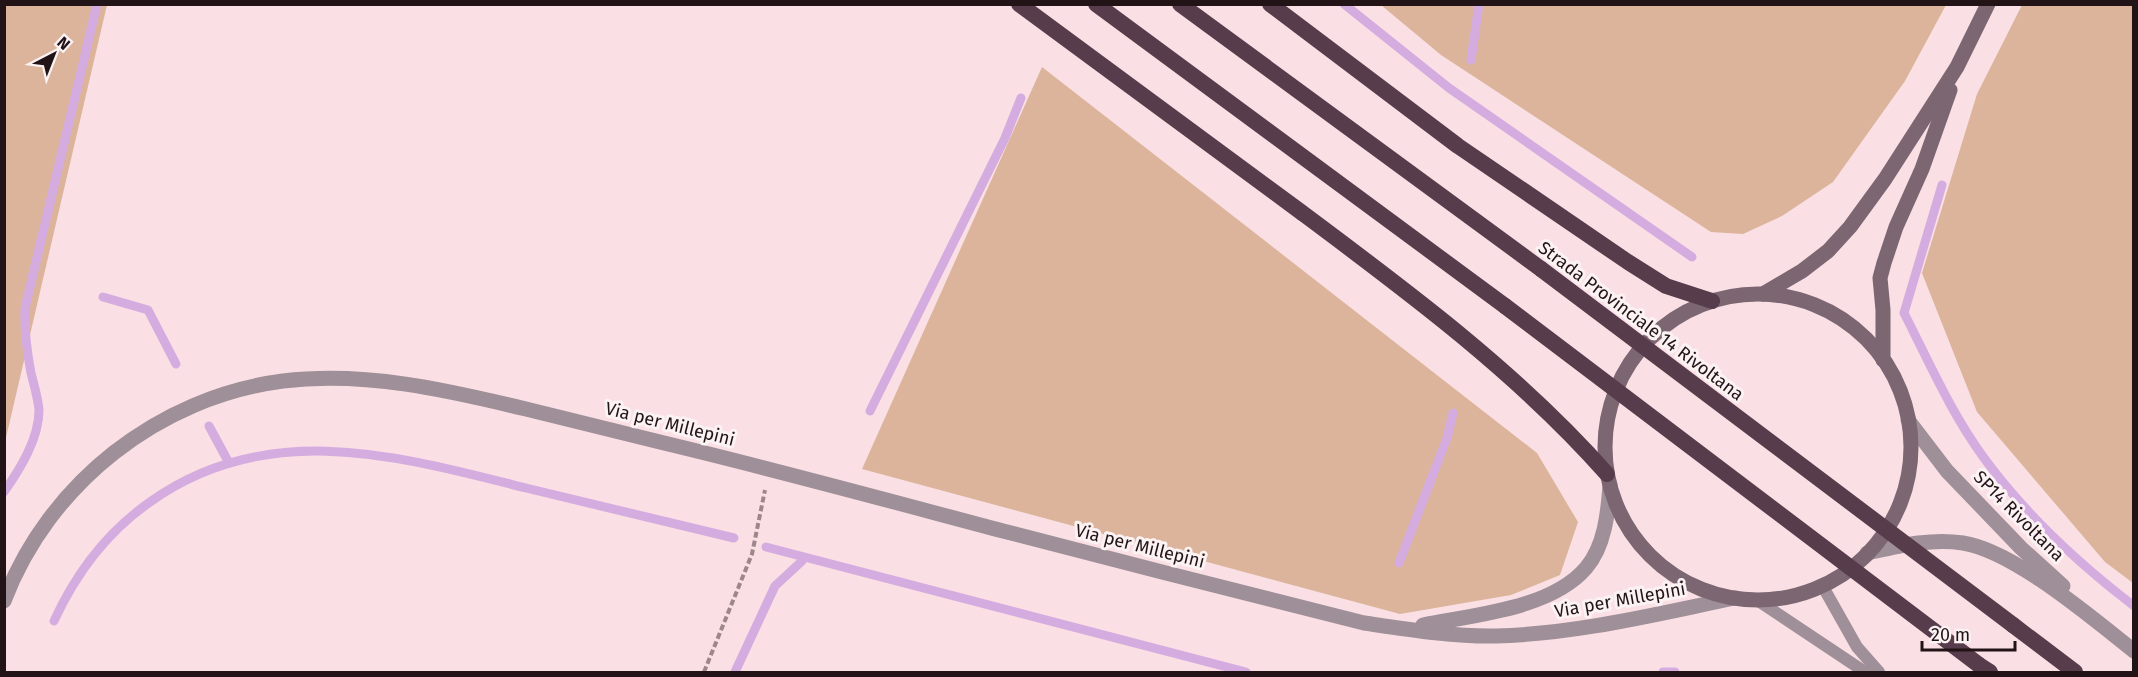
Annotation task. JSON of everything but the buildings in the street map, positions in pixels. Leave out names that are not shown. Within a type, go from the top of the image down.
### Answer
[{"type":"highway","points":[[1020,4],[1420,300],[1551,416],[1583,447],[1608,479]]},
{"type":"highway","points":[[1096,4],[1504,306],[1984,668]]},
{"type":"highway","name":"Strada Provinciale 14 Rivoltana","points":[[1180,4],[1541,269],[2075,672]]},
{"type":"highway","points":[[1270,4],[1458,146],[1628,262],[1666,286],[1712,301]]},
{"type":"main road","points":[[1763,294],[1802,271],[1828,251],[1850,227],[1886,179],[1957,67],[1988,4]]},
{"type":"main road","points":[[1883,360],[1883,310],[1880,278],[1896,227],[1922,169],[1957,67]]},
{"type":"main road","name":"SP14 Rivoltana","points":[[1763,294],[1791,298],[1833,314],[1868,341],[1883,360],[1903,398],[1908,420],[1910,464],[1905,487],[1888,527],[1867,553],[1842,575],[1801,594],[1757,600],[1713,593],[1692,585],[1655,560],[1627,526],[1608,479],[1605,440],[1607,418],[1622,376],[1640,349],[1665,325],[1683,313],[1712,301],[1763,294]]},
{"type":"street","name":"Via per Millepini","points":[[4,601],[23,560],[41,530],[73,490],[105,460],[146,430],[184,410],[216,397],[266,384],[334,378],[448,390],[769,468],[1364,623],[1403,629],[1492,636],[1591,628],[1735,598]]},
{"type":"street","name":"SP14 Rivoltana","points":[[1908,420],[1947,471],[1976,502],[2110,632]]},
{"type":"street","name":"Via per Millepini","points":[[1403,629],[1516,607],[1551,594],[1572,581],[1592,559],[1601,538],[1608,512],[1608,479]]},
{"type":"street","name":"SP14 Rivoltana","points":[[1867,553],[1917,542],[1963,543],[1984,549],[2006,559],[2040,580],[2133,651]]},
{"type":"lane","points":[[1822,585],[1857,647],[1879,672]]},
{"type":"lane","points":[[1757,600],[1865,672]]},
{"type":"path","points":[[704,672],[752,554],[769,468]]},
{"type":"shaded area","points":[[4,5],[107,5],[5,442]]},
{"type":"shaded area","points":[[1381,5],[1946,5],[1905,81],[1833,182],[1782,216],[1743,234],[1711,232],[1441,55]]},
{"type":"shaded area","points":[[2022,5],[2133,5],[2133,583],[2105,562],[1977,412],[1922,273],[1977,94]]},
{"type":"shaded area","points":[[1042,67],[1537,453],[1578,522],[1560,575],[1511,595],[1400,614],[862,469]]},
{"type":"waterway","points":[[4,492],[28,453],[36,432],[39,410],[26,341],[25,308],[97,4]]},
{"type":"waterway","points":[[1344,4],[1449,88],[1692,257]]},
{"type":"waterway","points":[[1471,60],[1479,4]]},
{"type":"waterway","points":[[870,411],[1005,138],[1021,98]]},
{"type":"waterway","points":[[1942,185],[1904,313],[1961,423],[2000,479],[2053,537],[2134,606]]},
{"type":"waterway","points":[[103,297],[148,310],[176,364]]},
{"type":"waterway","points":[[1399,563],[1447,438],[1453,413]]},
{"type":"waterway","points":[[209,426],[229,463]]},
{"type":"waterway","points":[[54,621],[72,586],[94,555],[120,526],[150,502],[195,476],[240,460],[287,452],[334,452],[382,456],[430,465],[734,538]]},
{"type":"waterway","points":[[766,547],[1246,672]]},
{"type":"waterway","points":[[735,672],[775,586],[802,561]]},
{"type":"waterway","points":[[1663,672],[1675,672]]}]
